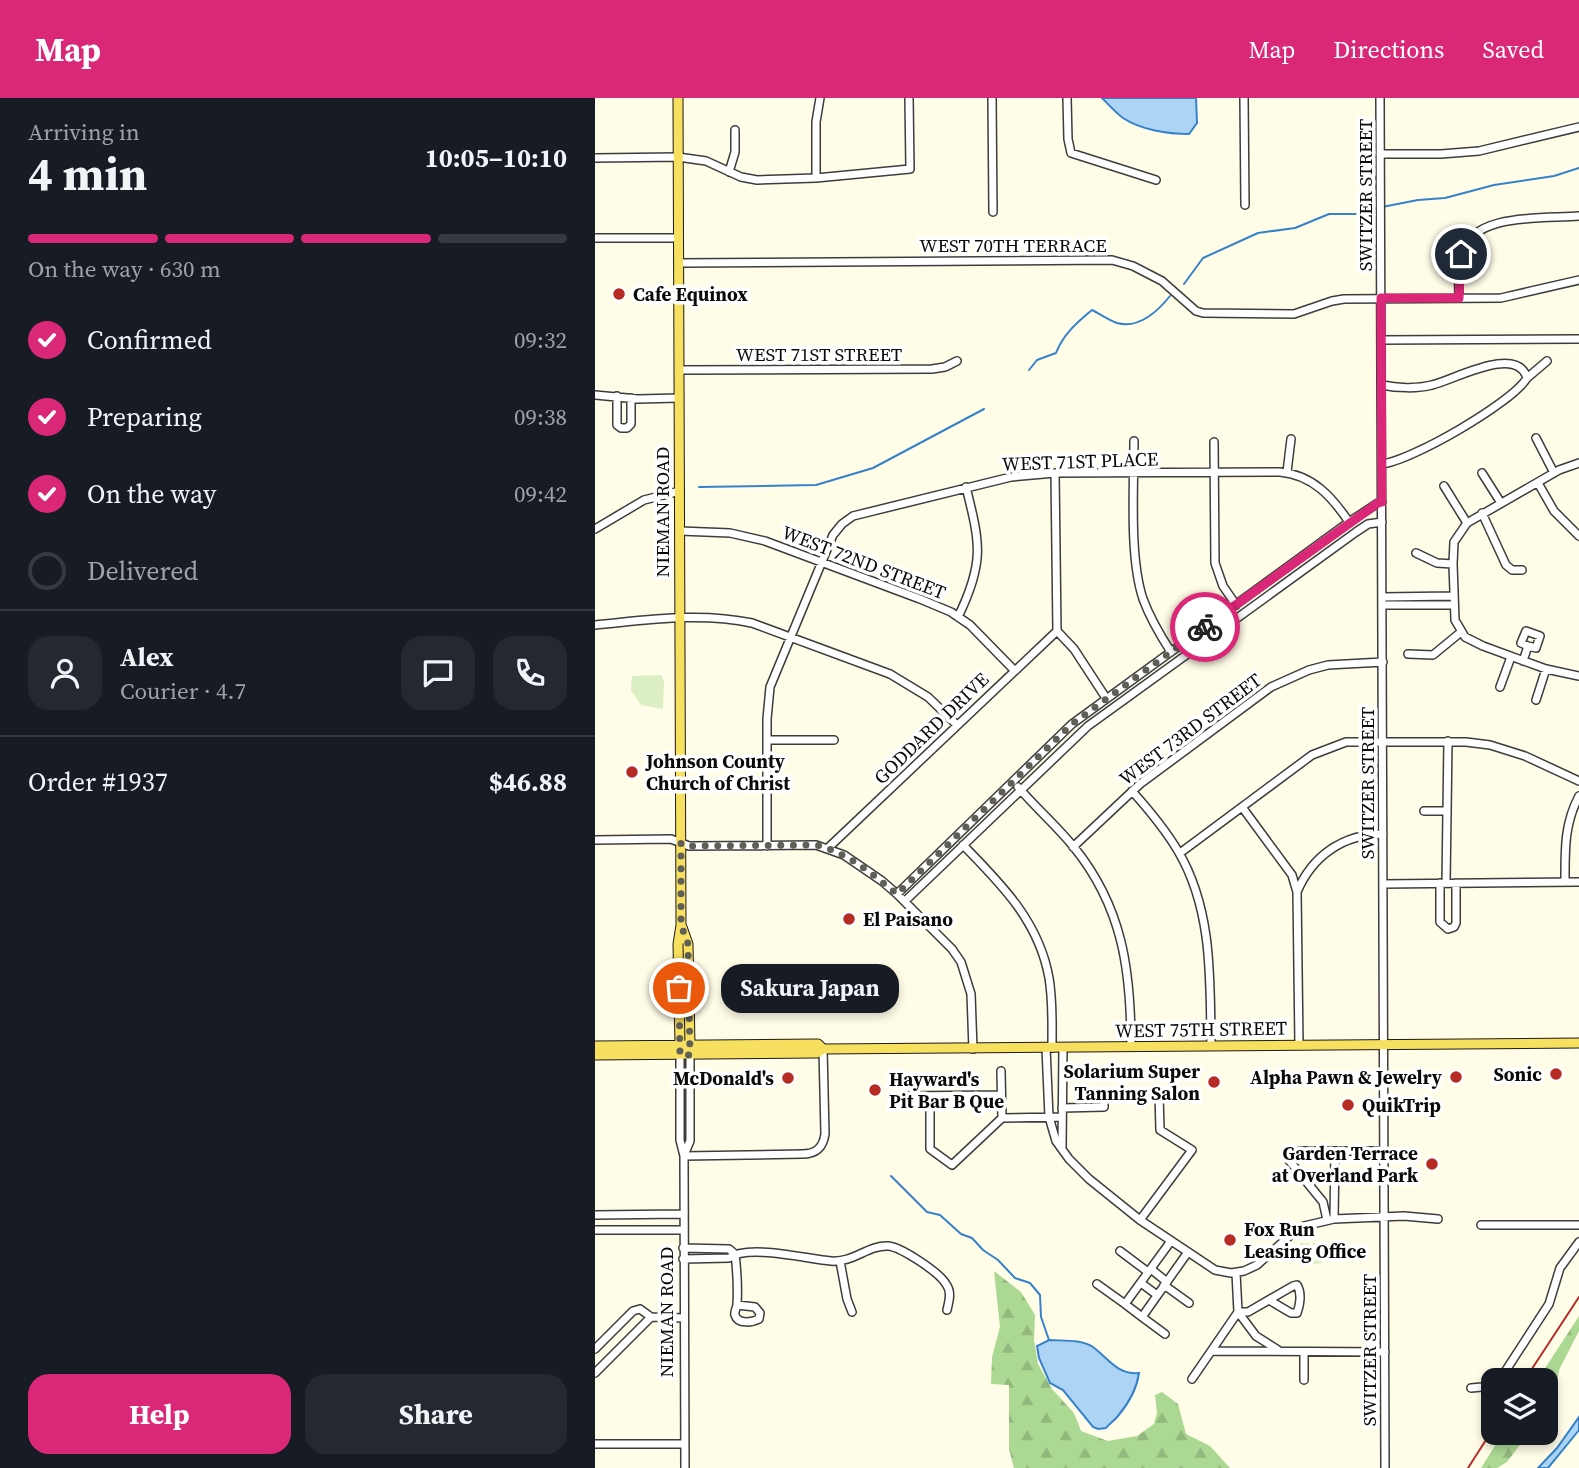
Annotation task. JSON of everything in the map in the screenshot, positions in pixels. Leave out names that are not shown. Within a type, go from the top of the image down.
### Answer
[{"type":"main road","name":"NIEMAN ROAD","points":[[678,98],[681,843],[681,925],[678,944],[685,1050]]},
{"type":"main road","name":"WEST 75TH STREET","points":[[595,1046],[817,1053],[824,1049],[1579,1043]]},
{"type":"main road","name":"WEST 75TH STREET","points":[[595,1055],[685,1050]]},
{"type":"street","points":[[816,178],[816,110],[820,98]]},
{"type":"street","points":[[595,158],[678,158],[706,161],[752,180],[816,178],[910,169],[909,98]]},
{"type":"street","points":[[992,98],[993,212]]},
{"type":"street","points":[[1067,98],[1071,153],[1156,180]]},
{"type":"street","points":[[1244,98],[1245,205]]},
{"type":"street","name":"SWITZER STREET","points":[[1380,98],[1385,1468]]},
{"type":"street","points":[[1380,154],[1479,151],[1579,127]]},
{"type":"street","points":[[729,172],[735,152],[735,130]]},
{"type":"street","points":[[1459,298],[1461,254],[1469,239],[1478,230],[1493,223],[1579,216]]},
{"type":"street","points":[[595,239],[678,238]]},
{"type":"street","name":"WEST 70TH TERRACE","points":[[678,263],[1104,260],[1133,265],[1162,281],[1196,312],[1203,313],[1294,314],[1332,300],[1512,296],[1579,280]]},
{"type":"street","points":[[1381,340],[1579,339]]},
{"type":"street","name":"WEST 71ST STREET","points":[[679,370],[932,369],[957,361]]},
{"type":"street","points":[[1382,464],[1399,459],[1476,421],[1514,393],[1547,361]]},
{"type":"street","points":[[1382,385],[1426,386],[1508,362],[1521,368],[1527,378]]},
{"type":"street","points":[[595,396],[679,398]]},
{"type":"street","points":[[617,396],[617,425],[621,428],[627,428],[631,424],[631,398]]},
{"type":"street","points":[[1536,438],[1554,473]]},
{"type":"street","points":[[1287,472],[1291,439]]},
{"type":"street","points":[[1134,441],[1135,558],[1139,583],[1151,619],[1171,652]]},
{"type":"street","points":[[1214,442],[1215,563],[1223,586],[1236,605]]},
{"type":"street","points":[[1579,463],[1554,473],[1467,523],[1454,542],[1453,564],[1455,620],[1461,632],[1473,642],[1511,657],[1546,669],[1579,676]]},
{"type":"street","name":"WEST 71ST PLACE","points":[[767,846],[767,706],[770,687],[821,561],[837,529],[853,516],[1011,477],[1055,474],[1287,472],[1323,489],[1349,522]]},
{"type":"street","points":[[1482,473],[1501,503]]},
{"type":"street","points":[[1055,474],[1057,631],[1074,649],[1107,698]]},
{"type":"street","points":[[1538,483],[1561,520],[1579,537]]},
{"type":"street","points":[[958,617],[975,576],[978,559],[978,535],[967,486]]},
{"type":"street","points":[[1444,486],[1467,523]]},
{"type":"street","points":[[595,529],[644,500],[680,491]]},
{"type":"street","points":[[897,894],[1072,724],[1349,522],[1382,502]]},
{"type":"street","points":[[1482,513],[1506,565],[1512,570],[1522,570]]},
{"type":"street","points":[[905,901],[1068,744],[1102,716],[1356,532],[1368,524],[1382,522]]},
{"type":"street","name":"WEST 72ND STREET","points":[[680,531],[751,537],[920,599],[958,617],[978,632],[1014,670]]},
{"type":"street","points":[[1416,553],[1437,563],[1453,564]]},
{"type":"street","points":[[1383,601],[1453,600]]},
{"type":"street","points":[[595,625],[680,617],[729,618],[790,636],[903,680],[928,696],[957,724]]},
{"type":"street","name":"GODDARD DRIVE","points":[[828,848],[1057,631]]},
{"type":"street","points":[[1408,654],[1433,655],[1461,632]]},
{"type":"street","points":[[1523,661],[1528,646]]},
{"type":"street","points":[[1500,687],[1511,657]]},
{"type":"street","name":"WEST 73RD STREET","points":[[1073,847],[1132,791],[1254,698],[1287,678],[1328,665],[1383,662]]},
{"type":"street","points":[[1536,701],[1546,669]]},
{"type":"street","points":[[767,740],[834,740]]},
{"type":"street","points":[[1448,741],[1440,922],[1448,929],[1456,923],[1455,883]]},
{"type":"street","points":[[1180,853],[1321,751],[1346,742],[1448,741],[1490,745],[1514,752],[1579,781]]},
{"type":"street","points":[[1013,781],[1073,847],[1097,881],[1118,929],[1130,985],[1131,1047]]},
{"type":"street","points":[[1132,791],[1180,853],[1198,898],[1207,940],[1211,1046]]},
{"type":"street","points":[[1565,882],[1566,836],[1571,813],[1579,796]]},
{"type":"street","points":[[1242,807],[1292,875],[1297,892],[1299,1045]]},
{"type":"street","points":[[1424,811],[1447,811]]},
{"type":"street","points":[[1297,892],[1304,875],[1341,842],[1358,835],[1383,834]]},
{"type":"street","points":[[595,840],[671,839],[689,846],[816,845],[845,855],[905,901],[952,949],[961,962],[971,994],[974,1049]]},
{"type":"street","points":[[963,845],[1011,896],[1036,937],[1049,979],[1049,1117],[1056,1141],[1089,1179],[1140,1220],[1215,1270],[1236,1273],[1257,1265],[1282,1241],[1304,1226],[1330,1220],[1384,1217],[1439,1219]]},
{"type":"street","points":[[1383,884],[1579,882]]},
{"type":"street","points":[[1062,1147],[1063,1048]]},
{"type":"street","points":[[684,1156],[810,1154],[822,1146],[826,1126],[824,1049]]},
{"type":"street","name":"NIEMAN ROAD","points":[[685,1050],[690,1141],[684,1156],[683,1214],[685,1468]]},
{"type":"street","points":[[1001,1071],[1002,1118]]},
{"type":"street","points":[[1062,1108],[1104,1107],[1104,1095],[1159,1094],[1160,1130],[1192,1150],[1140,1220]]},
{"type":"street","points":[[903,1096],[1001,1095]]},
{"type":"street","points":[[930,1096],[930,1149],[952,1165],[1002,1118],[1062,1117]]},
{"type":"street","points":[[1330,1220],[1323,1202],[1288,1159],[1300,1151],[1384,1151]]},
{"type":"street","points":[[1330,1220],[1335,1152]]},
{"type":"street","points":[[595,1215],[683,1214]]},
{"type":"street","points":[[1481,1224],[1579,1225]]},
{"type":"street","points":[[595,1230],[683,1230]]},
{"type":"street","points":[[1125,1304],[1171,1241]]},
{"type":"street","points":[[1507,1368],[1549,1304],[1560,1268],[1579,1242]]},
{"type":"street","points":[[683,1259],[729,1258],[735,1254],[771,1253],[840,1261],[862,1255],[877,1247],[891,1246],[936,1274],[947,1285],[950,1299],[947,1310]]},
{"type":"street","points":[[683,1248],[729,1249],[735,1254],[737,1306]]},
{"type":"street","points":[[1120,1251],[1189,1303]]},
{"type":"street","points":[[1142,1317],[1188,1252]]},
{"type":"street","points":[[840,1261],[846,1299],[852,1312]]},
{"type":"street","points":[[1236,1273],[1238,1312],[1256,1336],[1279,1351]]},
{"type":"street","points":[[1141,1283],[1157,1295]]},
{"type":"street","points":[[1097,1284],[1165,1334]]},
{"type":"street","points":[[1238,1312],[1248,1312],[1293,1286],[1297,1285],[1300,1289],[1300,1307],[1297,1314],[1269,1300]]},
{"type":"street","points":[[595,1349],[633,1311],[640,1309],[651,1317],[684,1318]]},
{"type":"street","points":[[1192,1379],[1238,1312]]},
{"type":"street","points":[[595,1373],[651,1317]]},
{"type":"street","points":[[1213,1350],[1385,1352]]},
{"type":"street","points":[[1304,1352],[1304,1380]]},
{"type":"street","points":[[1471,1388],[1481,1387]]},
{"type":"street","points":[[595,1444],[685,1444]]},
{"type":"green space","points":[[661,675],[664,681],[663,709],[641,705],[631,690],[632,676]]},
{"type":"green space","points":[[1300,1243],[1309,1243],[1310,1264],[1300,1264]]},
{"type":"green space","points":[[1313,1243],[1322,1243],[1322,1263],[1313,1264]]},
{"type":"green space","points":[[994,1271],[1021,1292],[1035,1315],[1034,1340],[1038,1364],[1052,1389],[1074,1413],[1081,1431],[1108,1441],[1137,1436],[1154,1424],[1157,1413],[1155,1395],[1162,1392],[1178,1404],[1186,1434],[1210,1446],[1230,1468],[1014,1468],[1009,1449],[1009,1385],[991,1384],[992,1357],[1000,1327]]},
{"type":"green space","points":[[1579,1316],[1579,1331],[1558,1376],[1558,1368],[1545,1368]]},
{"type":"green space","points":[[1495,1445],[1520,1445],[1507,1462],[1497,1468],[1481,1468]]},
{"type":"water","points":[[1102,98],[1196,98],[1197,123],[1189,134],[1146,128],[1123,118]]},
{"type":"water","points":[[1049,1340],[1088,1344],[1119,1369],[1139,1373],[1129,1401],[1106,1428],[1093,1427],[1063,1390],[1050,1383],[1037,1346]]},
{"type":"water","points":[[1579,1417],[1579,1430],[1575,1435],[1548,1468],[1538,1468],[1557,1448]]},
{"type":"waterway","points":[[1382,207],[1445,198],[1494,185],[1554,176],[1579,168]]},
{"type":"waterway","points":[[1184,284],[1203,258],[1258,233],[1295,228],[1329,214],[1357,214],[1377,208]]},
{"type":"waterway","points":[[1029,370],[1037,360],[1056,353],[1071,330],[1092,310],[1117,323],[1133,323],[1154,313],[1170,296]]},
{"type":"waterway","points":[[699,487],[816,485],[873,468],[984,409]]},
{"type":"waterway","points":[[891,1176],[927,1212],[940,1215],[961,1234],[972,1238],[1015,1278],[1030,1283],[1040,1295],[1041,1317],[1049,1340]]},
{"type":"railway","points":[[1533,1368],[1579,1297]]},
{"type":"railway","points":[[1468,1468],[1483,1445]]},
{"type":"way so far","points":[[679,988],[680,1055],[690,1055],[688,944],[681,925],[681,843],[689,846],[816,845],[845,855],[897,894],[1072,724],[1205,627]]},
{"type":"place","name":"Cafe Equinox","points":[[619,294]]},
{"type":"place","name":"Johnson County Church of Christ","points":[[632,772]]},
{"type":"place","name":"El Paisano","points":[[849,919]]},
{"type":"place","name":"Sakura Japan","points":[[679,988]]},
{"type":"place","name":"Sonic","points":[[1556,1074]]},
{"type":"place","name":"Alpha Pawn & Jewelry","points":[[1456,1077]]},
{"type":"place","name":"McDonald's","points":[[788,1078]]},
{"type":"place","name":"Solarium Super Tanning Salon","points":[[1214,1082]]},
{"type":"place","name":"Hayward's Pit Bar B Que","points":[[875,1090]]},
{"type":"place","name":"QuikTrip","points":[[1348,1105]]},
{"type":"place","name":"Garden Terrace at Overland Park","points":[[1432,1164]]},
{"type":"place","name":"Fox Run Leasing Office","points":[[1230,1240]]},
{"type":"route","points":[[1205,627],[1349,522],[1382,502],[1381,298],[1459,298],[1461,254]]}]
